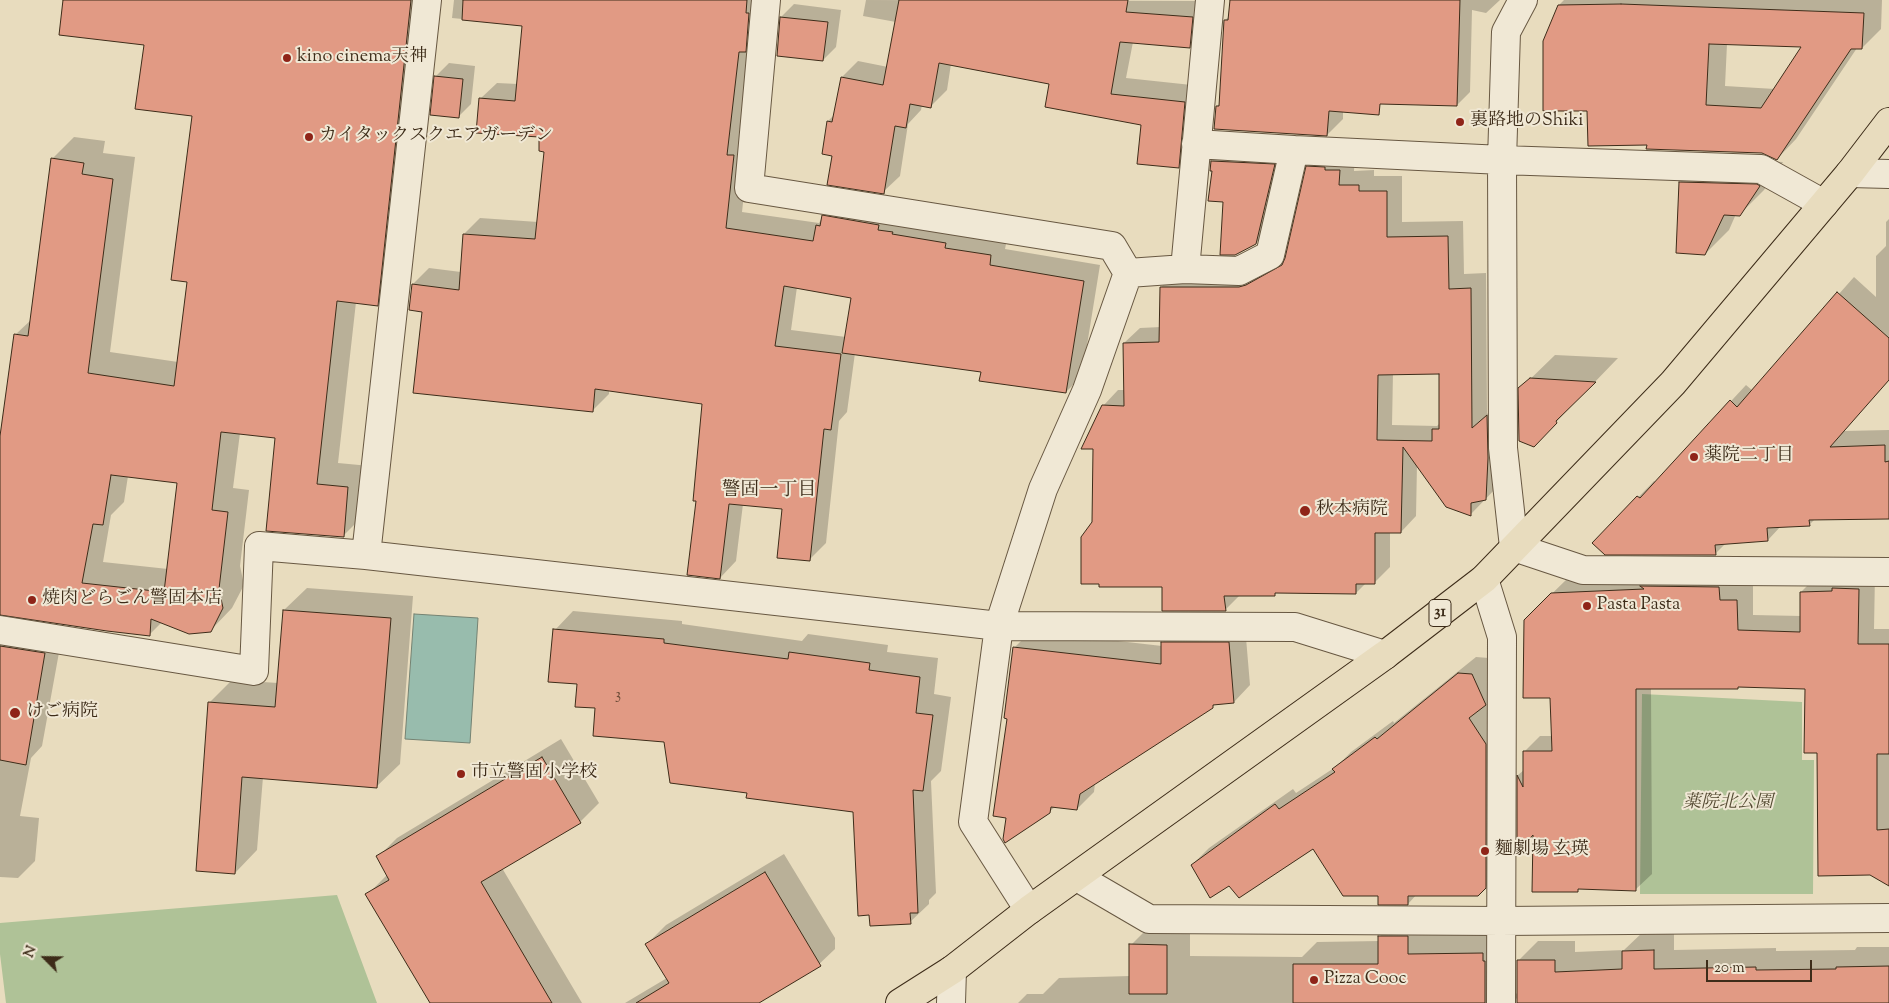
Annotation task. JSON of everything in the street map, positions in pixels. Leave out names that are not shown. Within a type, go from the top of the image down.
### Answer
[{"type":"main road","name":"31","points":[[900,1003],[952,970],[1029,910],[1385,655],[1484,579],[1673,383],[1850,174],[1889,122]]},
{"type":"street","points":[[366,555],[426,0]]},
{"type":"street","points":[[766,0],[749,188],[1112,246],[1128,273]]},
{"type":"street","points":[[1185,269],[1210,0]]},
{"type":"street","points":[[1523,0],[1506,32],[1502,160],[1503,448],[1514,547],[1583,570],[1889,572]]},
{"type":"street","points":[[1196,144],[1502,160],[1760,169],[1824,204]]},
{"type":"street","points":[[1128,273],[1185,269],[1239,271],[1270,255],[1294,150]]},
{"type":"street","points":[[1850,174],[1889,174]]},
{"type":"street","points":[[1029,910],[973,822],[999,626],[1043,489],[1086,390],[1128,273]]},
{"type":"street","points":[[0,630],[254,672],[259,546],[366,555],[999,626],[1295,627],[1385,655]]},
{"type":"street","points":[[1484,579],[1502,637],[1501,1003]]},
{"type":"street","points":[[1076,877],[1149,919],[1889,918]]},
{"type":"street","points":[[951,1003],[952,970]]},
{"type":"green space","name":"薬院北公園","points":[[1642,694],[1802,702],[1802,760],[1814,760],[1813,894],[1640,894]]},
{"type":"green space","points":[[337,895],[377,1003],[6,1003],[0,954],[0,923]]},
{"type":"shaded area","points":[[414,614],[478,618],[470,743],[405,739]]},
{"type":"building","points":[[63,0],[411,0],[378,306],[337,301],[317,484],[348,487],[344,537],[266,531],[275,438],[221,432],[212,510],[228,512],[219,589],[223,608],[211,632],[189,634],[151,619],[150,636],[0,615],[0,436],[14,334],[28,336],[51,158],[84,163],[82,174],[113,179],[88,373],[174,386],[187,282],[171,280],[192,116],[135,109],[144,45],[59,35]],"holes":[[[111,475],[177,483],[164,592],[82,583],[93,524],[103,525]]]},
{"type":"building","points":[[463,0],[747,0],[746,13],[749,13],[746,52],[739,52],[727,155],[734,155],[726,228],[813,241],[816,225],[820,226],[822,215],[879,225],[878,230],[893,232],[892,234],[946,243],[945,248],[991,255],[990,265],[1084,281],[1066,393],[979,381],[981,372],[842,353],[851,298],[784,286],[775,346],[841,354],[831,430],[824,429],[810,561],[777,558],[782,509],[729,504],[720,579],[687,575],[696,501],[693,501],[702,404],[595,389],[593,412],[413,393],[422,312],[409,310],[412,284],[459,290],[463,234],[535,239],[544,152],[539,151],[539,137],[476,133],[479,98],[515,101],[522,26],[462,20]]},
{"type":"building","points":[[899,0],[1128,0],[1126,12],[1193,17],[1190,48],[1120,42],[1111,94],[1185,102],[1179,168],[1137,164],[1141,125],[1045,107],[1049,84],[939,63],[931,108],[910,104],[906,128],[895,126],[884,194],[827,185],[832,156],[822,154],[827,121],[832,122],[841,77],[883,85]]},
{"type":"building","points":[[1230,0],[1460,0],[1457,106],[1380,104],[1379,115],[1329,111],[1327,136],[1214,129],[1216,106],[1219,106],[1224,20],[1228,20]]},
{"type":"building","points":[[1621,4],[1864,13],[1862,49],[1851,49],[1777,160],[1762,153],[1646,149],[1647,145],[1588,146],[1587,111],[1543,111],[1543,41],[1558,5]],"holes":[[[1709,44],[1801,47],[1761,108],[1706,105]]]},
{"type":"building","points":[[780,17],[828,22],[823,61],[777,56]]},
{"type":"building","points":[[434,76],[463,79],[459,118],[430,115]]},
{"type":"building","points":[[1211,161],[1275,164],[1256,244],[1235,255],[1220,255],[1223,202],[1208,201],[1212,171],[1210,171]]},
{"type":"building","points":[[1306,166],[1325,167],[1325,170],[1340,170],[1339,185],[1359,185],[1359,191],[1387,191],[1387,237],[1448,236],[1449,289],[1471,288],[1472,428],[1487,415],[1488,458],[1486,500],[1471,503],[1471,516],[1446,507],[1403,447],[1401,533],[1375,533],[1375,584],[1356,584],[1356,594],[1275,593],[1275,596],[1224,596],[1226,611],[1162,611],[1162,587],[1099,587],[1099,584],[1081,584],[1081,537],[1092,522],[1093,449],[1081,449],[1102,405],[1124,406],[1123,343],[1159,342],[1160,287],[1239,287],[1282,265]],"holes":[[[1439,374],[1439,429],[1432,429],[1432,441],[1377,440],[1378,375]]]},
{"type":"building","points":[[1679,182],[1757,184],[1760,186],[1740,216],[1724,215],[1705,255],[1676,253]]},
{"type":"building","points":[[1837,292],[1889,338],[1889,380],[1830,447],[1885,445],[1885,462],[1889,461],[1889,519],[1809,520],[1810,526],[1767,528],[1768,541],[1715,545],[1716,555],[1605,555],[1592,543],[1637,496],[1640,498],[1730,400],[1737,407]]},
{"type":"building","points":[[1530,378],[1596,382],[1556,421],[1557,423],[1534,447],[1519,441],[1518,388]]},
{"type":"building","points":[[1640,586],[1719,587],[1720,600],[1737,600],[1738,630],[1800,632],[1800,592],[1832,591],[1832,588],[1859,589],[1858,644],[1889,644],[1889,754],[1877,754],[1877,830],[1889,829],[1889,886],[1870,875],[1818,876],[1817,753],[1804,753],[1805,689],[1738,687],[1738,689],[1636,689],[1636,891],[1578,889],[1578,892],[1532,892],[1533,835],[1517,853],[1517,775],[1523,787],[1523,751],[1552,751],[1550,698],[1523,698],[1524,620],[1551,593],[1644,589]]},
{"type":"building","points":[[283,610],[391,618],[377,788],[242,777],[235,874],[196,871],[208,702],[275,707]]},
{"type":"building","points":[[553,629],[664,639],[664,643],[788,659],[789,652],[870,663],[869,670],[920,677],[916,713],[933,715],[923,791],[913,790],[918,913],[910,913],[911,924],[870,926],[869,915],[858,916],[853,812],[746,798],[747,793],[670,783],[664,742],[593,736],[595,708],[575,707],[577,684],[548,682]]},
{"type":"building","points":[[1161,642],[1229,642],[1234,703],[1213,705],[1213,708],[1080,794],[1077,810],[1051,807],[1050,813],[1005,843],[1003,839],[1006,818],[993,816],[1007,719],[1004,718],[1013,647],[1161,664]]},
{"type":"building","points":[[0,646],[45,653],[26,765],[0,760]]},
{"type":"building","points":[[1458,673],[1472,674],[1486,705],[1469,718],[1486,744],[1486,888],[1478,896],[1408,896],[1408,905],[1378,905],[1378,896],[1343,896],[1313,849],[1239,898],[1229,886],[1210,898],[1191,865],[1275,804],[1279,809],[1335,772],[1332,769],[1375,737],[1377,739]]},
{"type":"building","points":[[542,757],[581,823],[481,882],[552,1003],[430,1003],[365,894],[389,880],[376,856]]},
{"type":"building","points":[[765,872],[821,966],[759,1003],[636,1003],[669,983],[645,944]]},
{"type":"building","points":[[1378,936],[1408,936],[1408,954],[1483,953],[1483,961],[1485,961],[1485,1003],[1293,1003],[1293,964],[1378,964]]},
{"type":"building","points":[[1129,944],[1167,945],[1167,994],[1129,994]]},
{"type":"building","points":[[1654,950],[1654,969],[1756,967],[1756,970],[1836,969],[1836,967],[1889,966],[1889,1003],[1517,1003],[1517,960],[1555,960],[1555,972],[1622,969],[1622,951]]},
{"type":"place","name":"kino cinema天神","points":[[287,58]]},
{"type":"place","name":"裏路地のShiki","points":[[1460,122]]},
{"type":"place","name":"カイタックスクエアガーデン","points":[[309,137]]},
{"type":"place","name":"薬院二丁目","points":[[1694,457]]},
{"type":"place","name":"秋本病院","points":[[1305,511]]},
{"type":"place","name":"焼肉どらごん警固本店","points":[[32,600]]},
{"type":"place","name":"Pasta Pasta","points":[[1587,606]]},
{"type":"place","name":"けご病院","points":[[15,713]]},
{"type":"place","name":"市立警固小学校","points":[[461,774]]},
{"type":"place","name":"麵劇場 玄瑛","points":[[1485,851]]},
{"type":"place","name":"Pizza Cooc","points":[[1314,980]]},
{"type":"district","name":"警固一丁目","points":[[769,492]]}]
